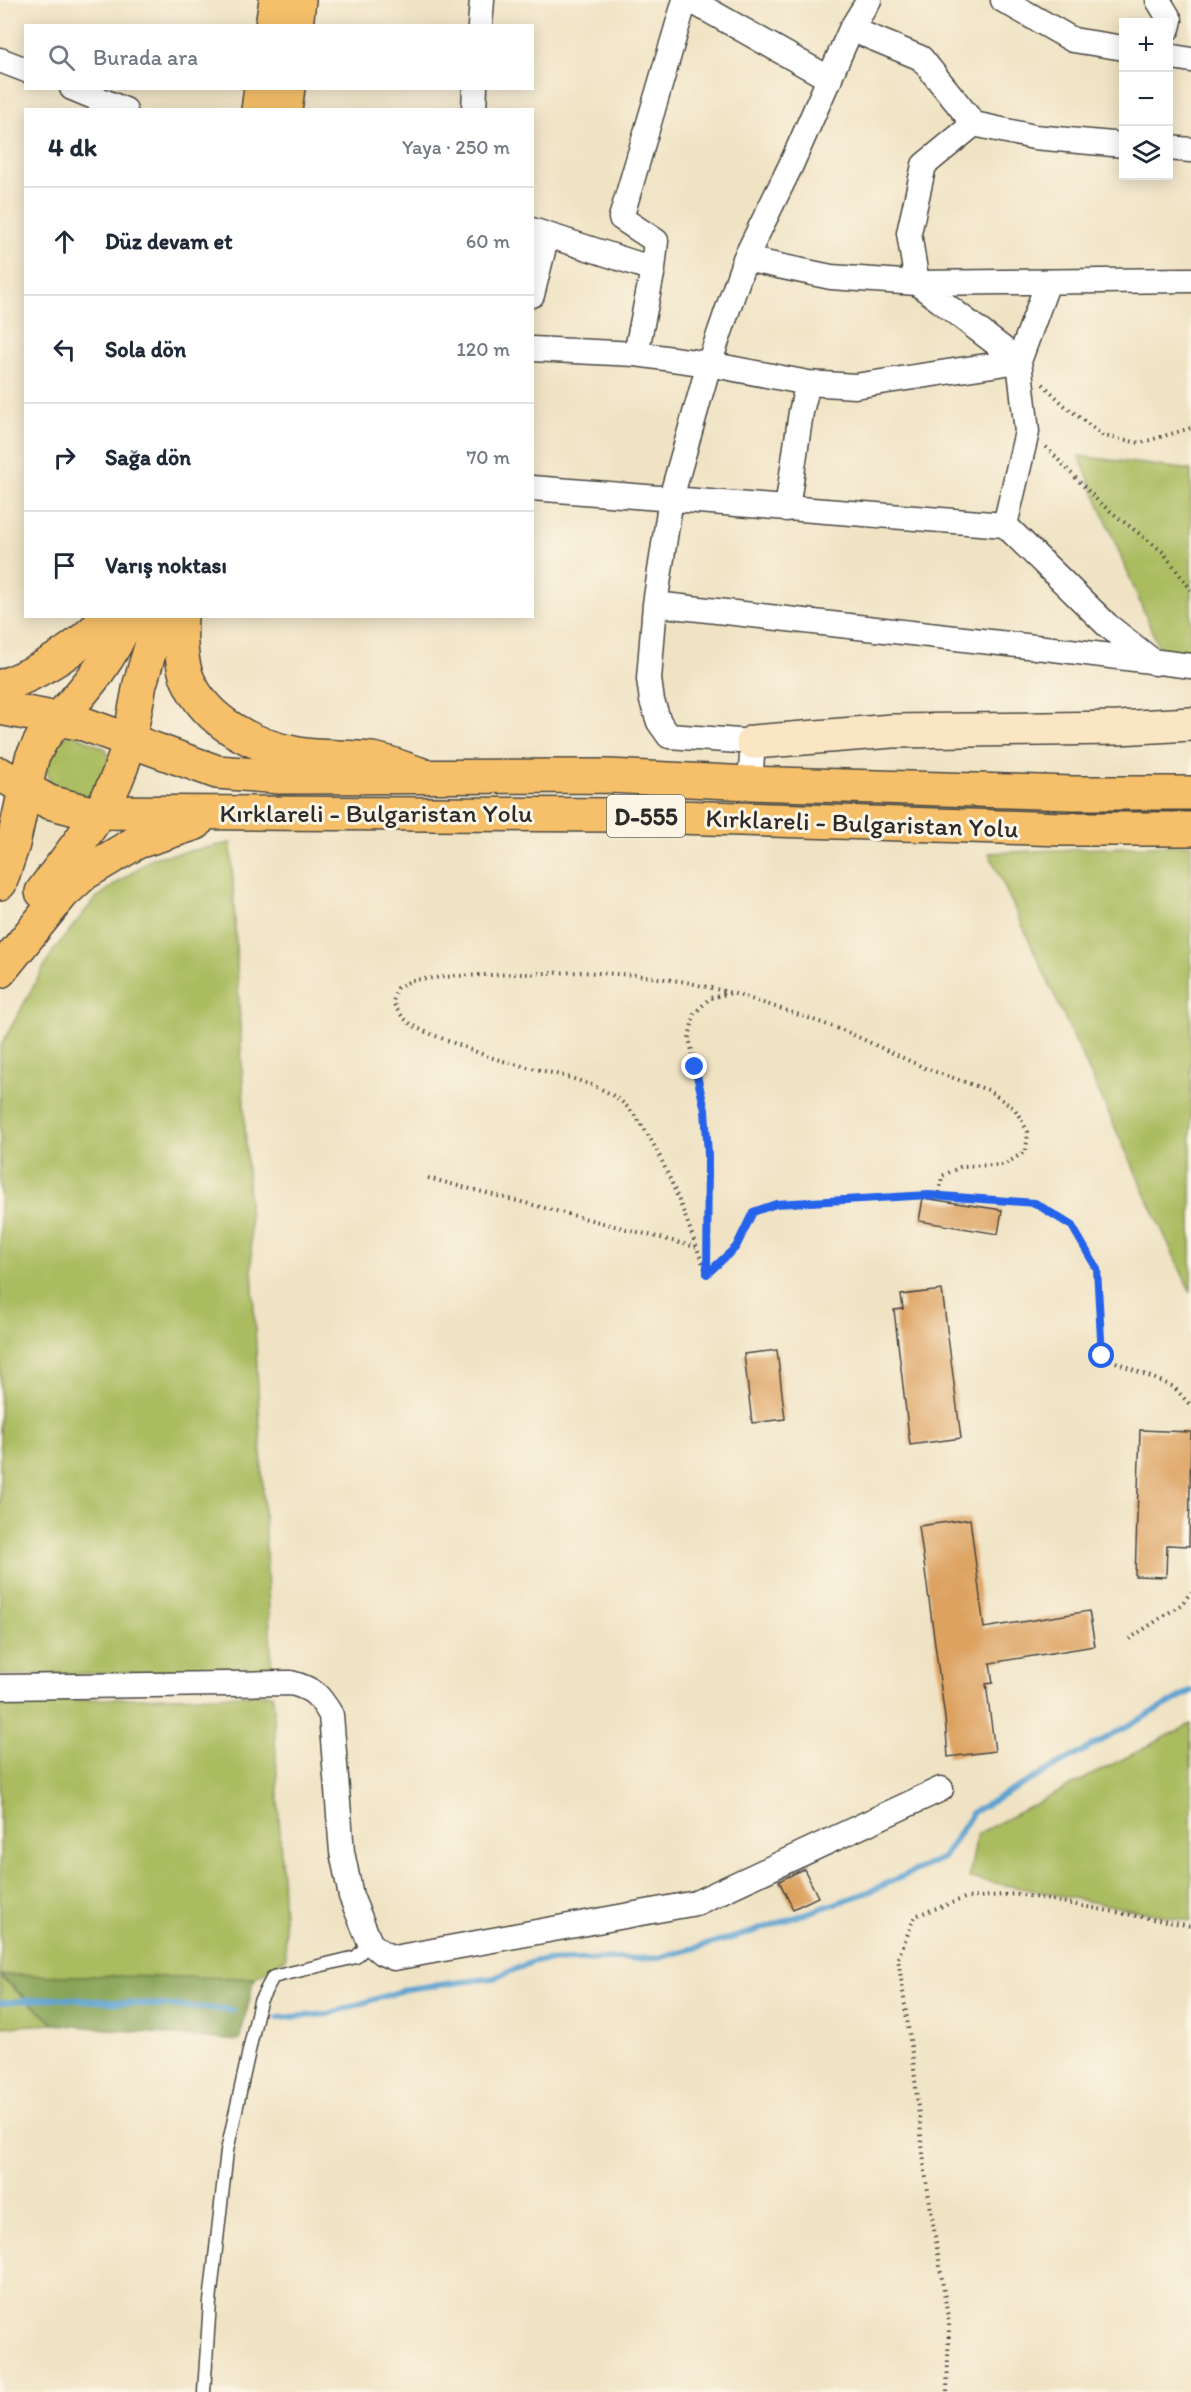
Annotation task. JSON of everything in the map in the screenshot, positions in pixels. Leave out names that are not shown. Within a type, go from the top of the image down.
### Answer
[{"type":"main road","points":[[272,24],[276,0]]},
{"type":"main road","points":[[296,24],[299,0]]},
{"type":"main road","points":[[258,108],[261,90]]},
{"type":"main road","points":[[285,108],[288,90]]},
{"type":"main road","points":[[0,687],[45,667],[97,629],[107,618]]},
{"type":"main road","points":[[0,883],[13,844],[12,782],[32,758],[42,739],[88,687],[104,665],[118,641],[127,618]]},
{"type":"main road","points":[[0,971],[36,900],[101,813],[124,761],[140,684],[159,618]]},
{"type":"main road","points":[[181,618],[182,657],[187,678],[197,696],[214,715],[233,729],[251,740],[286,752],[374,759],[430,777]]},
{"type":"main road","name":"D-555","points":[[0,708],[84,724],[129,742]]},
{"type":"main road","name":"Kırklareli - Bulgaristan Yolu","points":[[129,742],[217,772],[280,777],[608,776],[750,783],[1073,793],[1191,794]]},
{"type":"main road","name":"D-555","points":[[12,782],[64,807],[101,813]]},
{"type":"main road","points":[[0,971],[63,893],[85,873],[137,842],[230,812]]},
{"type":"main road","name":"Kırklareli - Bulgaristan Yolu","points":[[101,813],[614,815],[1062,829],[1191,829]]},
{"type":"street","points":[[480,24],[482,0]]},
{"type":"street","points":[[636,354],[653,269],[656,241],[621,218],[685,0]]},
{"type":"street","points":[[690,0],[830,79]]},
{"type":"street","points":[[869,0],[850,29],[830,79],[745,259],[709,364],[671,498],[655,604],[649,679],[652,701],[659,722],[669,736],[753,742],[892,731],[1118,728],[1191,724]]},
{"type":"street","points":[[1003,0],[1072,39],[1119,47]]},
{"type":"street","points":[[1158,0],[1169,18]]},
{"type":"street","points":[[850,29],[921,58],[974,124],[1034,137],[1119,145]]},
{"type":"street","points":[[1173,57],[1191,60]]},
{"type":"street","points":[[0,60],[24,69]]},
{"type":"street","points":[[77,90],[120,108]]},
{"type":"street","points":[[474,108],[475,90]]},
{"type":"street","points":[[974,124],[924,165],[909,233],[917,283],[1019,361]]},
{"type":"street","points":[[1173,148],[1191,150]]},
{"type":"street","points":[[534,280],[540,233],[653,269]]},
{"type":"street","points":[[745,259],[831,277],[917,283],[1191,280]]},
{"type":"street","points":[[1005,525],[1027,432],[1019,361],[1048,282]]},
{"type":"street","points":[[534,349],[636,354],[709,364],[808,383],[855,386],[1019,361]]},
{"type":"street","points":[[787,509],[801,412],[808,383]]},
{"type":"street","points":[[534,488],[787,509],[901,515],[1005,525],[1107,625],[1155,663]]},
{"type":"street","points":[[655,604],[1191,666]]},
{"type":"street","points":[[750,783],[753,742]]},
{"type":"street","points":[[0,1687],[291,1683],[309,1688],[321,1698],[331,1715],[342,1852],[351,1896],[370,1943],[382,1953],[394,1958],[696,1903],[941,1789]]},
{"type":"lane","points":[[204,2392],[210,2302],[227,2151],[260,2001],[273,1977],[356,1957],[370,1943]]},
{"type":"path","points":[[1019,361],[1064,405],[1103,436],[1140,443],[1191,428]]},
{"type":"path","points":[[1027,427],[1101,504],[1163,552],[1191,590]]},
{"type":"path","points":[[707,1274],[660,1159],[644,1127],[622,1102],[597,1087],[492,1058],[411,1026],[400,1017],[393,1002],[397,988],[412,980],[455,975],[580,972],[637,975],[686,981],[732,993],[845,1031],[927,1069],[988,1090],[1015,1109],[1028,1131],[1026,1151],[1004,1165],[962,1166],[942,1176],[939,1196]]},
{"type":"path","points":[[707,1274],[708,1155],[705,1110],[689,1038],[694,1014],[710,998],[732,993]]},
{"type":"path","points":[[428,1178],[696,1247]]},
{"type":"path","points":[[707,1274],[736,1247],[753,1212],[776,1204],[875,1197],[939,1196],[1035,1203],[1072,1226],[1097,1269],[1102,1356],[1174,1387],[1191,1406]]},
{"type":"path","points":[[1129,1639],[1182,1604],[1191,1592]]},
{"type":"path","points":[[947,2392],[949,2324],[925,2172],[913,2060],[898,1958],[915,1916],[965,1898],[1017,1894],[1191,1926]]},
{"type":"green space","points":[[1079,456],[1191,470],[1191,658],[1162,655]]},
{"type":"green space","points":[[71,733],[106,749],[110,760],[99,791],[89,796],[56,790],[48,778],[47,768],[53,743]]},
{"type":"green space","points":[[231,843],[272,1671],[0,1675],[0,1047],[53,951],[95,899],[152,858]]},
{"type":"green space","points":[[1191,844],[1191,1293],[989,853]]},
{"type":"green space","points":[[273,1694],[286,1958],[255,1978],[0,1975],[0,1702]]},
{"type":"green space","points":[[1191,1724],[1191,1921],[969,1878],[977,1834]]},
{"type":"green space","points":[[0,1975],[255,1978],[239,2041],[54,2024]]},
{"type":"green space","points":[[0,1977],[54,2024],[0,2027]]},
{"type":"building","points":[[923,1198],[1002,1210],[998,1234],[919,1221]]},
{"type":"building","points":[[942,1290],[961,1438],[910,1445],[894,1310],[903,1309],[901,1295]]},
{"type":"building","points":[[777,1350],[785,1419],[752,1423],[744,1354]]},
{"type":"building","points":[[1140,1430],[1191,1432],[1189,1546],[1167,1545],[1166,1577],[1135,1576]]},
{"type":"building","points":[[970,1519],[984,1628],[1089,1611],[1095,1646],[990,1663],[993,1683],[986,1684],[995,1751],[948,1757],[945,1718],[919,1526]]},
{"type":"building","points":[[804,1869],[818,1897],[793,1909],[779,1881]]},
{"type":"waterway","points":[[278,2018],[328,2014],[407,1989],[494,1978],[535,1961],[658,1958],[746,1934],[866,1893],[943,1858],[973,1812],[1191,1691]]},
{"type":"waterway","points":[[0,2003],[53,1998],[233,2010]]},
{"type":"route","points":[[695,1067],[705,1110],[708,1155],[707,1274],[736,1247],[753,1212],[776,1204],[929,1195],[1035,1203],[1072,1226],[1097,1269],[1102,1356]]}]
